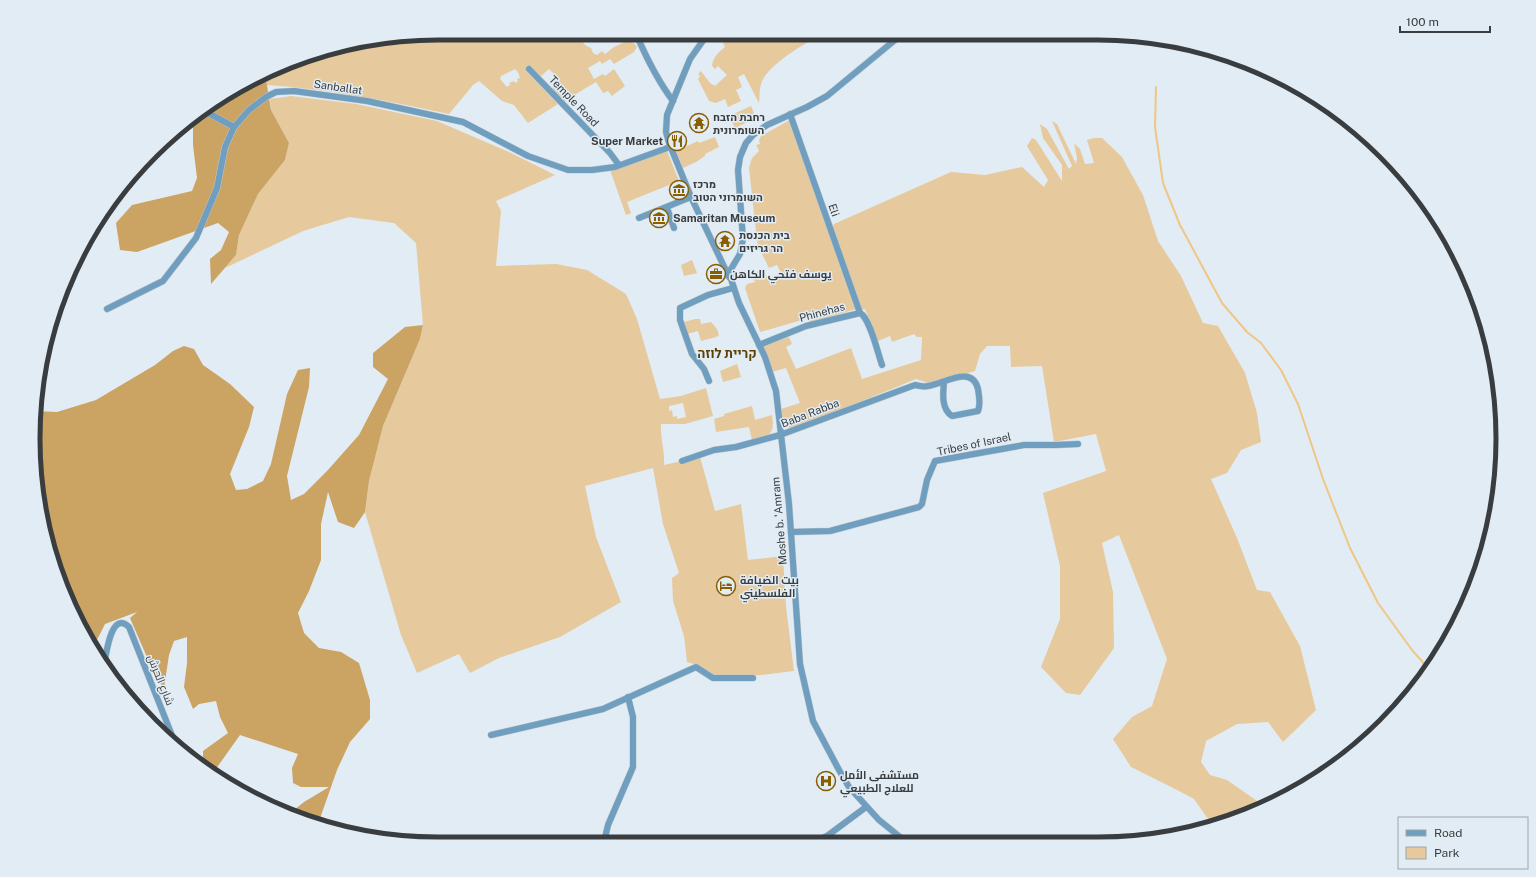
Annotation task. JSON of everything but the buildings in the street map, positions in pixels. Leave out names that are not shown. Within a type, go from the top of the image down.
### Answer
[{"type":"street","points":[[639,40],[664,88],[673,101]]},
{"type":"street","name":"Moshe b. 'Amram","points":[[703,40],[690,59],[667,115],[667,138],[759,345],[775,387],[791,532],[801,667],[813,721],[844,779],[866,807],[900,837]]},
{"type":"street","points":[[730,279],[730,273],[740,254],[743,239],[738,177],[741,152],[748,140],[771,123],[807,107],[831,93],[895,40]]},
{"type":"street","name":"Temple Road","points":[[529,69],[610,153],[619,165]]},
{"type":"street","name":"Sanballat","points":[[107,309],[163,281],[196,238],[217,188],[225,147],[234,127],[243,115],[266,97],[282,91],[294,91],[367,101],[463,122],[528,156],[568,170],[592,170],[619,165],[670,147]]},
{"type":"street","points":[[209,113],[234,127]]},
{"type":"street","name":"Eli","points":[[790,114],[860,313]]},
{"type":"street","points":[[639,218],[692,197]]},
{"type":"street","points":[[667,208],[674,228]]},
{"type":"street","points":[[709,381],[704,369],[692,354],[680,320],[680,308],[708,295],[733,288]]},
{"type":"street","name":"Phinehas","points":[[759,345],[806,326],[860,313],[863,315],[868,324],[882,365]]},
{"type":"street","name":"Baba Rabba","points":[[682,461],[714,450],[736,447],[780,435],[915,385],[927,387],[944,382],[966,376],[974,379],[976,382],[980,398],[980,407],[978,411],[952,416],[949,414],[944,404],[944,382]]},
{"type":"street","name":"Tribes of Israel","points":[[791,532],[830,531],[920,507],[927,480],[935,461],[1024,444],[1078,444]]},
{"type":"street","name":"شارع الحرش","points":[[106,658],[111,632],[117,625],[123,623],[129,627],[171,733]]},
{"type":"street","points":[[491,735],[603,709],[696,667],[713,678],[753,678]]},
{"type":"street","points":[[605,837],[608,825],[633,767],[633,717],[628,697]]},
{"type":"street","points":[[825,837],[866,807]]},
{"type":"green space","points":[[438,40],[581,40],[585,45],[591,48],[593,53],[597,55],[602,51],[605,54],[614,47],[627,41],[634,43],[637,47],[634,52],[614,64],[610,59],[602,64],[600,61],[588,68],[594,79],[603,74],[605,76],[614,69],[625,86],[612,96],[608,91],[603,93],[596,82],[564,101],[552,88],[560,80],[549,69],[541,76],[529,67],[526,71],[558,104],[528,123],[514,105],[502,101],[479,81],[473,85],[449,114],[358,96],[313,89],[267,85],[266,79],[310,61],[386,43]],"holes":[[[515,69],[520,78],[517,79],[518,81],[515,83],[514,81],[509,83],[510,85],[507,87],[500,79],[501,76]]]},
{"type":"green space","points":[[725,40],[812,40],[786,56],[764,77],[760,89],[759,103],[744,74],[738,77],[742,87],[736,90],[741,101],[728,107],[725,99],[716,103],[709,101],[698,79],[700,76],[698,74],[701,71],[710,83],[715,86],[727,75],[718,66],[715,69],[712,66],[715,57],[725,47],[723,43]]},
{"type":"green space","points":[[291,96],[356,104],[437,121],[511,153],[555,175],[496,201],[501,211],[496,266],[556,264],[587,270],[626,294],[637,319],[660,399],[681,396],[706,388],[713,416],[685,424],[661,424],[664,465],[700,457],[715,511],[741,504],[748,560],[783,556],[786,607],[794,671],[762,675],[712,676],[697,665],[687,662],[684,636],[673,601],[672,578],[679,573],[663,524],[653,468],[585,486],[596,537],[621,602],[560,637],[499,658],[470,673],[459,654],[417,673],[401,635],[365,512],[369,481],[383,426],[420,339],[423,325],[416,243],[394,223],[349,217],[303,231],[225,268],[236,255],[239,235],[258,194],[285,160],[289,143],[271,110],[270,99]],"holes":[[[683,403],[686,417],[677,419],[677,416],[673,417],[672,410],[669,411],[669,406]]]},
{"type":"green space","points":[[751,106],[756,118],[735,128],[729,116]]},
{"type":"green space","points":[[790,120],[856,309],[813,322],[809,322],[809,318],[760,332],[745,288],[747,284],[755,282],[752,274],[763,270],[768,279],[781,273],[777,265],[769,268],[758,249],[749,168],[752,158],[759,151],[756,145],[760,144],[759,140],[761,136]]},
{"type":"green space","points":[[1052,121],[1057,124],[1076,164],[1077,158],[1074,143],[1080,149],[1085,164],[1094,163],[1087,140],[1094,138],[1102,138],[1122,157],[1143,195],[1158,241],[1181,276],[1203,323],[1218,326],[1245,373],[1257,413],[1261,442],[1241,450],[1227,473],[1211,479],[1237,538],[1257,590],[1270,592],[1300,646],[1316,710],[1283,742],[1268,722],[1237,724],[1206,741],[1201,762],[1210,775],[1227,780],[1257,801],[1269,798],[1250,807],[1209,821],[1194,799],[1131,767],[1113,739],[1132,717],[1152,706],[1167,659],[1119,535],[1102,543],[1113,592],[1114,648],[1080,695],[1066,693],[1041,667],[1060,619],[1060,566],[1043,493],[1106,471],[1096,434],[1054,442],[1042,366],[1011,367],[1010,346],[987,346],[980,354],[975,371],[931,384],[916,379],[833,413],[791,428],[787,427],[783,422],[781,409],[800,403],[786,368],[772,372],[763,346],[789,337],[792,344],[786,347],[796,369],[851,348],[862,379],[921,360],[922,337],[917,337],[914,334],[892,342],[890,336],[878,341],[865,309],[862,310],[832,229],[834,224],[951,172],[985,175],[1022,167],[1044,187],[1048,180],[1027,146],[1032,138],[1036,140],[1062,181],[1062,165],[1043,138],[1040,124],[1047,129],[1069,169],[1072,166]]},
{"type":"green space","points":[[715,137],[719,147],[705,154],[705,156],[696,162],[683,168],[676,151],[698,141],[699,143]]},
{"type":"green space","points":[[667,151],[679,181],[627,202],[631,213],[626,215],[610,170],[626,166]]},
{"type":"green space","points":[[692,260],[697,273],[684,276],[681,265]]},
{"type":"green space","points":[[700,319],[701,324],[711,322],[717,329],[719,335],[701,341],[698,331],[687,334],[684,322]]},
{"type":"green space","points":[[737,364],[741,377],[723,382],[720,371]]},
{"type":"green space","points":[[752,406],[755,420],[772,415],[773,426],[770,434],[763,438],[752,440],[749,427],[716,432],[714,419],[724,416],[724,414]]},
{"type":"shaded area","points":[[266,79],[271,110],[289,143],[285,160],[258,194],[239,235],[236,255],[211,284],[210,259],[221,250],[229,232],[218,223],[137,252],[120,250],[116,223],[132,205],[192,191],[197,178],[193,145],[193,125],[239,93]]},
{"type":"shaded area","points":[[423,325],[420,339],[383,426],[369,481],[365,512],[354,528],[338,522],[328,492],[321,524],[321,560],[309,591],[298,613],[304,633],[319,648],[341,652],[359,663],[370,700],[370,719],[350,742],[337,770],[320,819],[294,810],[329,787],[301,787],[293,783],[292,768],[298,754],[240,735],[216,769],[203,760],[203,751],[228,733],[220,717],[216,701],[199,704],[193,709],[184,687],[187,663],[187,637],[174,641],[169,655],[164,688],[156,678],[130,618],[137,612],[105,624],[96,642],[70,591],[54,542],[43,491],[40,438],[41,411],[57,412],[96,400],[155,365],[173,351],[184,346],[194,349],[203,365],[230,384],[254,407],[249,427],[230,474],[236,490],[247,489],[263,481],[271,464],[287,394],[298,370],[310,368],[309,387],[287,476],[291,500],[304,494],[359,435],[388,379],[373,367],[373,353],[405,327]]},
{"type":"waterway","points":[[1156,87],[1155,127],[1163,183],[1180,225],[1222,303],[1247,332],[1261,343],[1281,370],[1298,404],[1323,479],[1350,548],[1378,603],[1412,650],[1425,665]]},
{"type":"place","name":"רחבת הזבח השומרונית","points":[[699,123]]},
{"type":"place","name":"Super Market","points":[[677,141]]},
{"type":"place","name":"מרכז השומרוני הטוב","points":[[679,190]]},
{"type":"place","name":"Samaritan Museum","points":[[659,218]]},
{"type":"place","name":"בית הכנסת הר גריזים","points":[[725,241]]},
{"type":"place","name":"يوسف فتحي الكاهن","points":[[716,274]]},
{"type":"place","name":"بيت الضيافة الفلسطيني","points":[[726,586]]},
{"type":"place","name":"مستشفى الأمل للعلاج الطبيعي","points":[[826,781]]},
{"type":"district","name":"קריית לוזה","points":[[727,353]]}]
